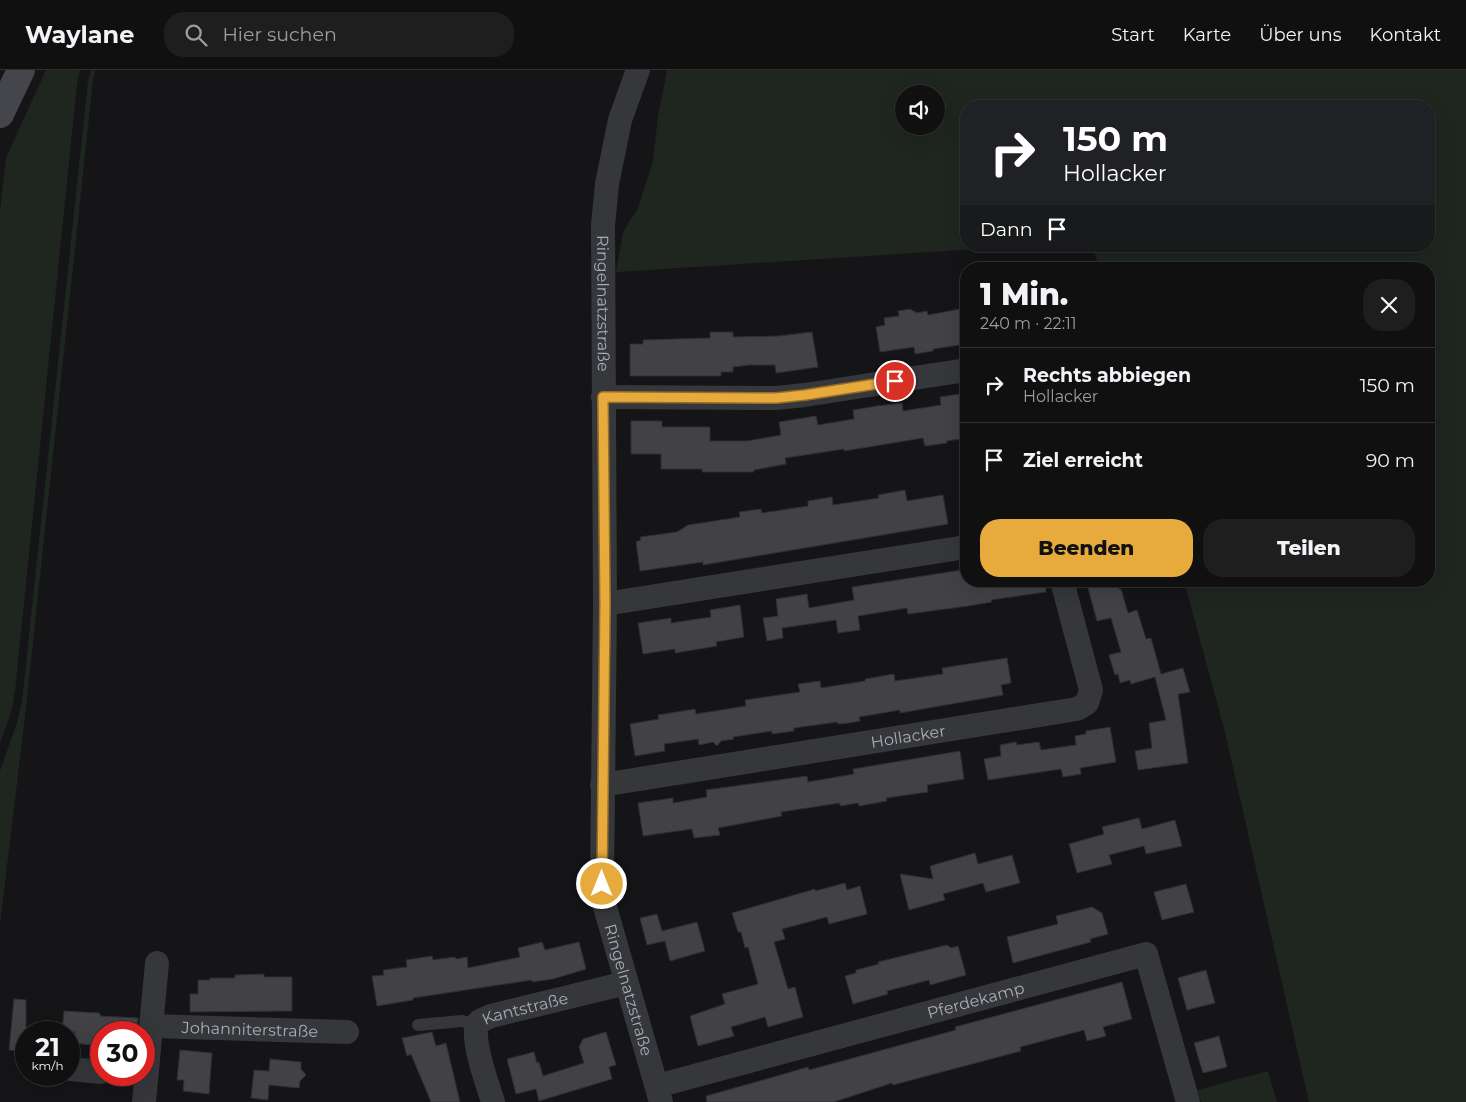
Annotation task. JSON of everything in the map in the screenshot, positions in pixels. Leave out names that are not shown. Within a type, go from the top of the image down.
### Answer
[{"type":"main road","points":[[0,114],[21,70]]},
{"type":"street","name":"Ringelnatzstraße","points":[[638,70],[620,120],[607,184],[603,225],[605,604],[602,884],[604,907],[659,1094]]},
{"type":"street","points":[[603,397],[776,398],[960,371]]},
{"type":"street","points":[[605,604],[960,548]]},
{"type":"street","name":"Hollacker","points":[[602,785],[1077,709],[1087,703],[1091,690],[1064,587]]},
{"type":"street","name":"Pferdekamp","points":[[659,1094],[1146,954],[1188,1102]]},
{"type":"street","points":[[152,1021],[157,963]]},
{"type":"street","name":"Kantstraße","points":[[493,1102],[478,1047],[475,1033],[476,1025],[492,1016],[626,983]]},
{"type":"street","name":"Johanniterstraße","points":[[155,1026],[347,1032]]},
{"type":"street","points":[[144,1102],[145,1086]]},
{"type":"lane","points":[[418,1025],[462,1022],[476,1025]]},
{"type":"shaded area","points":[[46,70],[80,70],[77,84],[15,691],[11,713],[0,742],[0,210],[6,158]]},
{"type":"shaded area","points":[[91,70],[95,70],[26,708],[0,924],[0,771],[17,723],[22,701],[88,81]]},
{"type":"shaded area","points":[[667,70],[1466,70],[1466,1102],[1309,1102],[1225,732],[1186,587],[1435,587],[1435,262],[1097,262],[1095,252],[1435,252],[1435,100],[960,100],[960,250],[616,272],[623,232],[638,208],[653,161],[658,117]]},
{"type":"shaded area","points":[[1268,1071],[1277,1102],[1201,1102],[1197,1090]]},
{"type":"building","points":[[910,309],[917,313],[927,311],[928,315],[960,309],[960,345],[915,354],[914,347],[880,352],[876,327],[885,325],[884,318],[899,316],[898,311]]},
{"type":"building","points":[[710,332],[733,332],[733,337],[779,336],[812,332],[818,367],[776,373],[775,365],[749,365],[733,367],[733,372],[721,372],[721,376],[630,376],[630,344],[643,344],[643,340],[710,338]]},
{"type":"building","points":[[960,394],[960,439],[947,441],[947,443],[925,446],[923,438],[844,451],[844,449],[785,458],[786,464],[754,470],[754,472],[702,472],[702,469],[661,469],[661,454],[631,454],[631,421],[662,421],[662,427],[710,427],[710,441],[747,441],[781,435],[779,422],[816,416],[818,425],[854,419],[853,410],[877,406],[902,403],[903,411],[941,405],[940,397]]},
{"type":"building","points":[[905,490],[907,501],[943,495],[948,524],[703,565],[703,562],[640,571],[636,542],[641,540],[640,537],[677,532],[688,525],[740,517],[739,512],[761,509],[762,513],[808,506],[808,501],[832,497],[833,505],[879,498],[878,495]]},
{"type":"building","points":[[960,570],[960,587],[1046,587],[1046,592],[991,600],[992,602],[968,606],[908,614],[907,608],[858,616],[860,630],[838,633],[836,620],[782,628],[783,638],[767,641],[763,618],[778,616],[776,599],[807,594],[809,608],[854,600],[852,587]]},
{"type":"building","points":[[1118,587],[1121,589],[1128,613],[1137,610],[1146,639],[1151,638],[1161,674],[1183,668],[1190,692],[1178,694],[1188,763],[1138,770],[1135,751],[1152,748],[1149,723],[1166,720],[1155,677],[1131,684],[1130,680],[1120,683],[1118,674],[1115,675],[1109,655],[1121,652],[1111,618],[1097,621],[1088,588]]},
{"type":"building","points":[[740,605],[744,637],[716,642],[717,646],[675,653],[675,649],[643,654],[638,623],[671,618],[671,623],[711,617],[710,610]]},
{"type":"building","points":[[1007,658],[1011,683],[1001,685],[1003,695],[900,713],[900,710],[859,717],[860,721],[849,723],[838,724],[837,722],[794,728],[794,731],[772,734],[772,731],[733,737],[734,739],[721,741],[717,746],[713,742],[699,745],[698,739],[664,744],[665,751],[635,756],[630,724],[659,719],[658,715],[695,709],[696,714],[746,706],[745,700],[800,692],[798,684],[820,681],[821,688],[894,674],[895,681],[943,674],[942,668]]},
{"type":"building","points":[[1110,727],[1116,762],[1080,768],[1081,774],[1063,777],[1061,769],[988,780],[984,759],[1001,756],[1000,745],[1016,742],[1017,745],[1039,742],[1041,750],[1076,745],[1075,736],[1086,734],[1086,731]]},
{"type":"building","points":[[960,751],[964,779],[927,785],[928,792],[886,798],[887,801],[859,806],[858,803],[840,806],[840,803],[781,812],[782,816],[718,828],[720,835],[694,838],[692,829],[643,836],[638,803],[673,798],[673,803],[707,797],[706,790],[807,776],[808,782],[854,774],[853,769]]},
{"type":"building","points":[[1139,818],[1142,829],[1175,820],[1182,846],[1146,854],[1144,846],[1109,855],[1112,864],[1077,873],[1069,844],[1104,834],[1102,827]]},
{"type":"building","points":[[975,853],[978,864],[1012,855],[1020,883],[986,892],[983,883],[943,894],[945,900],[909,910],[900,874],[933,879],[930,866]]},
{"type":"building","points":[[845,883],[847,890],[860,886],[867,914],[829,924],[827,917],[782,929],[785,939],[774,942],[788,989],[795,987],[803,1017],[768,1027],[765,1017],[731,1027],[734,1036],[698,1046],[690,1016],[725,1004],[722,994],[758,984],[748,947],[745,948],[741,932],[738,932],[732,913],[815,889],[815,891]]},
{"type":"building","points":[[1186,884],[1194,912],[1162,920],[1154,892]]},
{"type":"building","points":[[1092,907],[1102,913],[1108,934],[1090,939],[1091,942],[1013,963],[1007,937],[1058,924],[1056,916]]},
{"type":"building","points":[[657,914],[662,931],[697,922],[705,951],[670,961],[665,941],[647,945],[640,918]]},
{"type":"building","points":[[542,942],[545,950],[579,942],[586,969],[553,979],[532,982],[532,980],[413,998],[413,1000],[377,1006],[372,976],[384,975],[383,970],[407,967],[406,960],[432,956],[433,960],[467,957],[468,968],[520,957],[518,948]]},
{"type":"building","points":[[947,945],[951,948],[958,946],[966,975],[930,985],[929,980],[887,991],[888,994],[853,1004],[845,976],[856,973],[856,970],[879,964],[878,962]]},
{"type":"building","points":[[1206,970],[1215,1003],[1187,1010],[1178,978]]},
{"type":"building","points":[[264,974],[264,977],[292,977],[292,1011],[190,1012],[190,994],[198,994],[198,980],[235,978],[235,975]]},
{"type":"building","points":[[1122,982],[1132,1019],[1103,1027],[1106,1036],[1087,1041],[1084,1030],[1020,1047],[1021,1051],[893,1085],[892,1083],[834,1102],[707,1102],[706,1096],[808,1067],[809,1070],[956,1030],[955,1027]]},
{"type":"building","points":[[14,999],[26,1000],[26,1021],[15,1021],[15,1051],[9,1050]]},
{"type":"building","points":[[64,1011],[138,1018],[138,1021],[90,1021],[90,1045],[80,1044],[80,1021],[63,1021]]},
{"type":"building","points":[[432,1032],[436,1046],[446,1043],[460,1102],[431,1102],[411,1054],[407,1056],[402,1038]]},
{"type":"building","points":[[606,1032],[616,1065],[609,1067],[612,1079],[539,1101],[536,1089],[516,1094],[507,1059],[534,1052],[543,1076],[584,1063],[579,1047],[583,1039]]},
{"type":"building","points":[[1219,1036],[1227,1067],[1203,1073],[1194,1043]]},
{"type":"building","points":[[180,1050],[212,1053],[209,1094],[183,1091],[184,1080],[177,1080]]},
{"type":"building","points":[[270,1059],[301,1062],[301,1069],[306,1075],[300,1081],[299,1088],[269,1085],[268,1100],[251,1098],[254,1070],[269,1071]]},
{"type":"route","points":[[602,884],[605,604],[603,397],[776,398],[895,381]]}]
